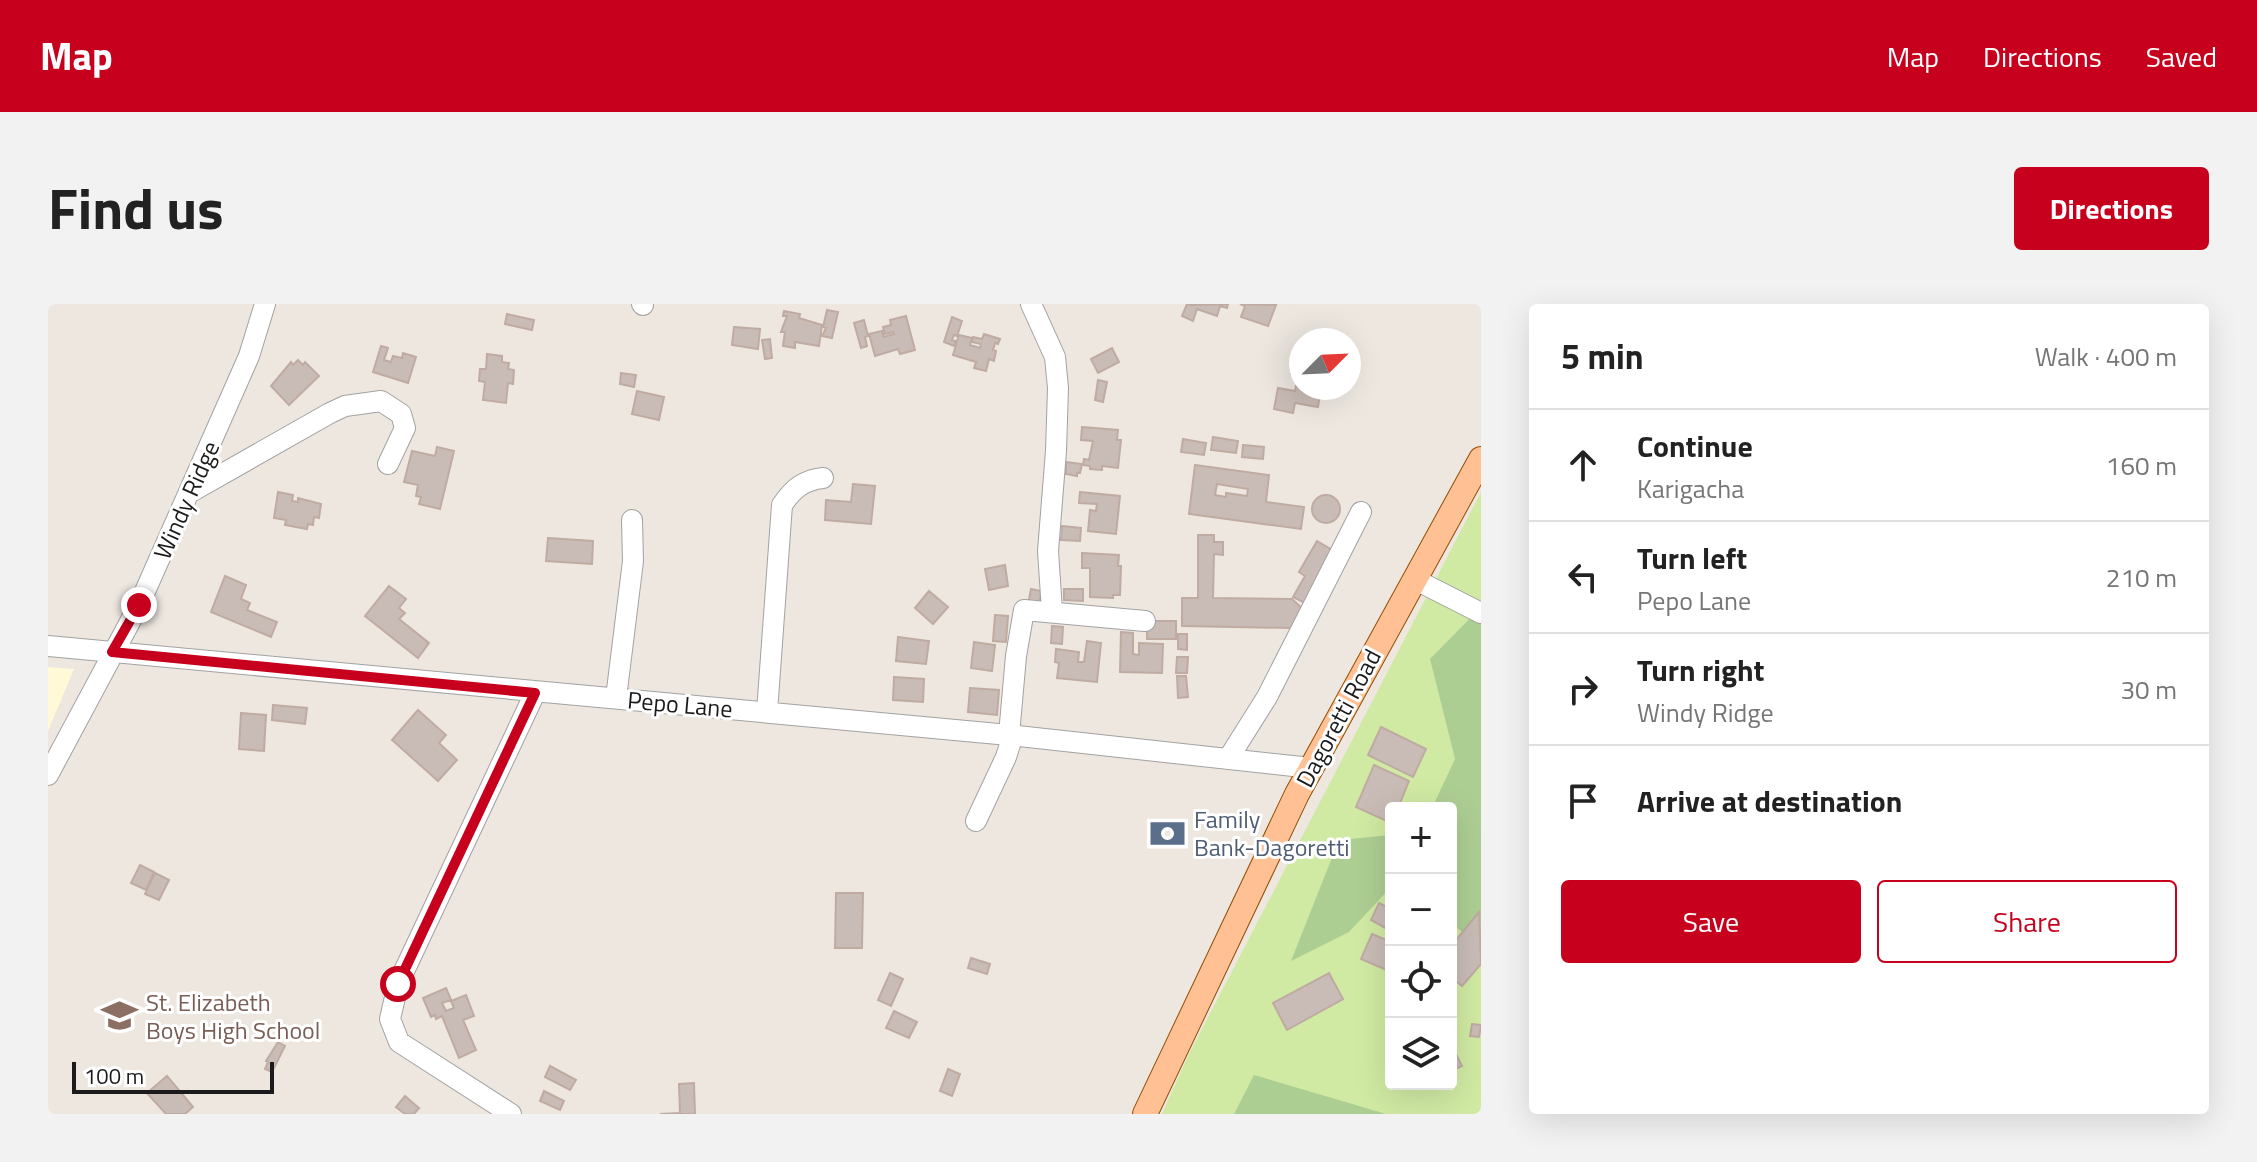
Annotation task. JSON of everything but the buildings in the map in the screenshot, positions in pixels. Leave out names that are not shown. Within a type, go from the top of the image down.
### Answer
[{"type":"main road","name":"Dagoretti Road","points":[[1145,1114],[1311,768],[1414,579],[1474,488],[1481,459]]},
{"type":"street","name":"Windy Ridge","points":[[48,775],[139,605],[249,356],[263,304]]},
{"type":"street","points":[[1031,304],[1055,357],[1058,388],[1048,551],[1052,611]]},
{"type":"street","points":[[189,493],[345,406],[381,401],[401,414],[405,428],[388,464]]},
{"type":"street","points":[[767,712],[782,505],[793,489],[811,479],[823,478]]},
{"type":"street","points":[[1228,759],[1267,697],[1361,512]]},
{"type":"street","points":[[616,698],[633,561],[632,520]]},
{"type":"street","points":[[1414,579],[1481,613]]},
{"type":"street","points":[[976,821],[1006,757],[1011,735],[1022,615],[1027,609],[1145,621]]},
{"type":"street","name":"Pepo Lane","points":[[48,646],[1011,735],[1311,768]]},
{"type":"street","points":[[511,1114],[399,1042],[390,1019],[398,984],[535,693]]},
{"type":"shaded area","points":[[48,667],[74,669],[48,731]]},
{"type":"green space","points":[[1481,492],[1481,1114],[1162,1114],[1188,1056]]},
{"type":"green space","points":[[1481,607],[1481,945],[1457,928],[1457,802],[1435,802],[1455,759],[1430,659]]},
{"type":"green space","points":[[1385,836],[1385,893],[1349,932],[1291,961],[1339,840]]},
{"type":"green space","points":[[1254,1075],[1386,1114],[1234,1114]]},
{"type":"place","name":"Family Bank-Dagoretti","points":[[1168,833]]},
{"type":"place","name":"St. Elizabeth Boys High School","points":[[120,1016]]},
{"type":"route","points":[[139,605],[112,652],[535,693],[398,984]]}]
